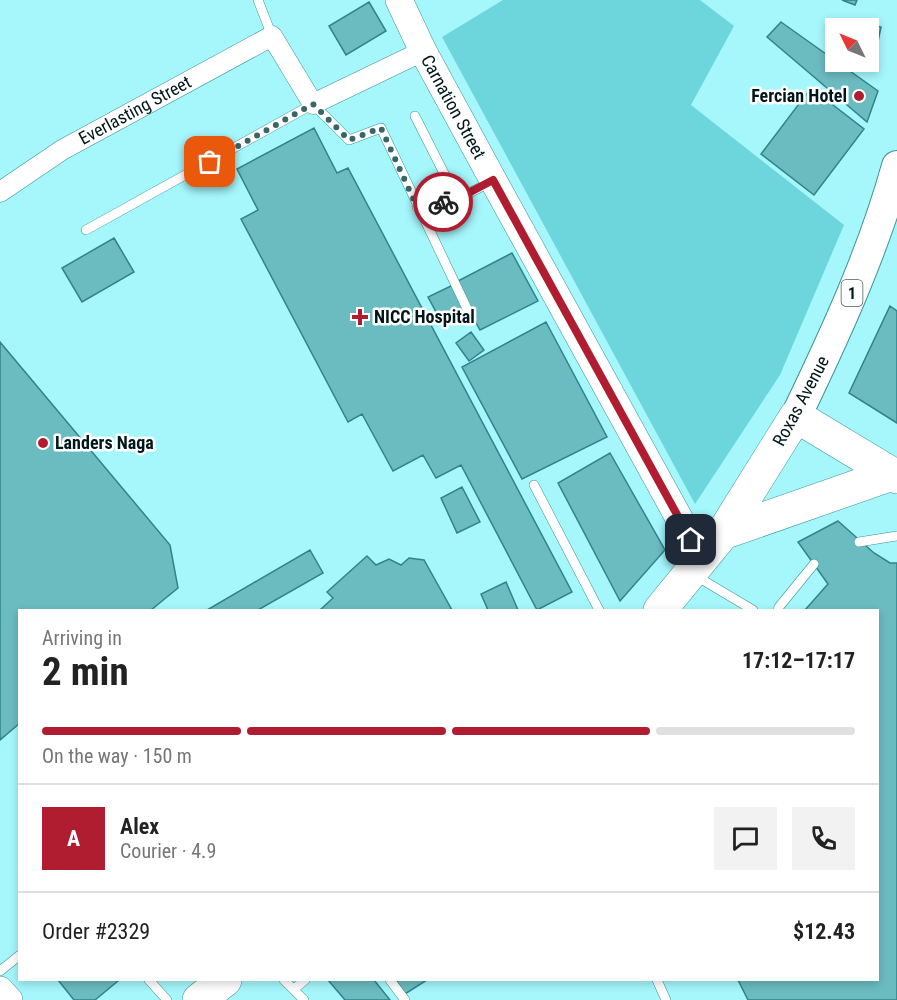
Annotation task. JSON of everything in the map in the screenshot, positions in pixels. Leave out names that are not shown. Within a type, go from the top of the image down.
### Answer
[{"type":"highway","points":[[796,416],[895,475]]},
{"type":"highway","name":"Roxas Avenue","points":[[661,609],[723,533],[796,416]]},
{"type":"highway","points":[[723,533],[895,475]]},
{"type":"main road","name":"Roxas Avenue","points":[[796,416],[836,332],[865,262],[896,175]]},
{"type":"street","name":"Carnation Street","points":[[399,0],[423,51],[696,567]]},
{"type":"street","points":[[272,36],[313,104],[423,51]]},
{"type":"street","name":"Everlasting Street","points":[[0,192],[62,150],[272,36]]},
{"type":"street","points":[[0,990],[9,1000]]},
{"type":"lane","points":[[258,0],[272,36]]},
{"type":"lane","points":[[87,230],[313,104],[349,140],[381,128],[472,319]]},
{"type":"lane","points":[[415,116],[457,199]]},
{"type":"lane","points":[[417,207],[457,199],[493,180]]},
{"type":"lane","points":[[534,485],[598,609]]},
{"type":"lane","points":[[859,542],[897,536]]},
{"type":"lane","points":[[778,609],[814,564]]},
{"type":"lane","points":[[696,567],[752,609]]},
{"type":"lane","points":[[0,971],[18,958]]},
{"type":"lane","points":[[150,981],[167,1000]]},
{"type":"lane","points":[[285,981],[304,1000]]},
{"type":"lane","points":[[294,989],[304,981]]},
{"type":"lane","points":[[391,981],[405,1000]]},
{"type":"lane","points":[[657,981],[666,1000]]},
{"type":"shaded area","points":[[503,0],[700,0],[734,26],[691,105],[844,225],[780,375],[695,504],[442,37]]},
{"type":"building","points":[[842,0],[857,0],[855,5]]},
{"type":"building","points":[[369,2],[386,31],[346,55],[329,26]]},
{"type":"building","points":[[781,22],[825,53],[825,72],[851,72],[878,91],[867,122],[767,37]]},
{"type":"building","points":[[811,88],[864,129],[814,195],[761,154]]},
{"type":"building","name":"NICC Hospital","points":[[314,128],[337,173],[348,168],[572,592],[536,609],[461,465],[436,478],[423,455],[393,471],[362,414],[348,422],[241,219],[258,210],[237,169]]},
{"type":"building","points":[[114,238],[134,272],[82,302],[62,268]]},
{"type":"building","points":[[512,253],[538,301],[480,330],[454,283]]},
{"type":"building","points":[[455,284],[466,307],[446,317],[448,320],[442,323],[428,297]]},
{"type":"building","points":[[890,306],[897,311],[897,423],[849,393]]},
{"type":"building","points":[[546,322],[607,437],[522,479],[462,367]]},
{"type":"building","points":[[471,332],[484,350],[469,361],[456,343]]},
{"type":"building","name":"Landers Naga","points":[[0,342],[170,545],[178,588],[152,609],[18,609],[18,725],[0,740]]},
{"type":"building","points":[[610,453],[665,550],[620,601],[558,483]]},
{"type":"building","points":[[462,487],[480,522],[457,533],[441,498]]},
{"type":"building","points":[[838,521],[874,553],[890,563],[897,563],[897,1000],[748,1000],[738,981],[879,981],[879,609],[806,609],[828,584],[798,542]]},
{"type":"building","points":[[310,550],[323,573],[260,609],[209,609]]},
{"type":"building","points":[[367,556],[376,565],[389,559],[401,565],[409,558],[424,560],[451,609],[321,609],[333,598],[327,592]]},
{"type":"building","points":[[506,582],[518,609],[488,609],[481,594]]},
{"type":"building","points":[[59,981],[118,981],[95,1000],[74,1000]]},
{"type":"building","points":[[329,981],[375,981],[390,1000],[345,1000]]},
{"type":"building","points":[[397,981],[425,981],[405,994]]},
{"type":"way so far","points":[[210,162],[313,104],[349,140],[381,128],[417,207],[443,202]]},
{"type":"place","name":"Fercian Hotel","points":[[859,96]]},
{"type":"place","name":"NICC Hospital","points":[[360,317]]},
{"type":"place","name":"Landers Naga","points":[[43,443]]},
{"type":"route","points":[[443,202],[457,199],[493,180],[691,540]]}]
